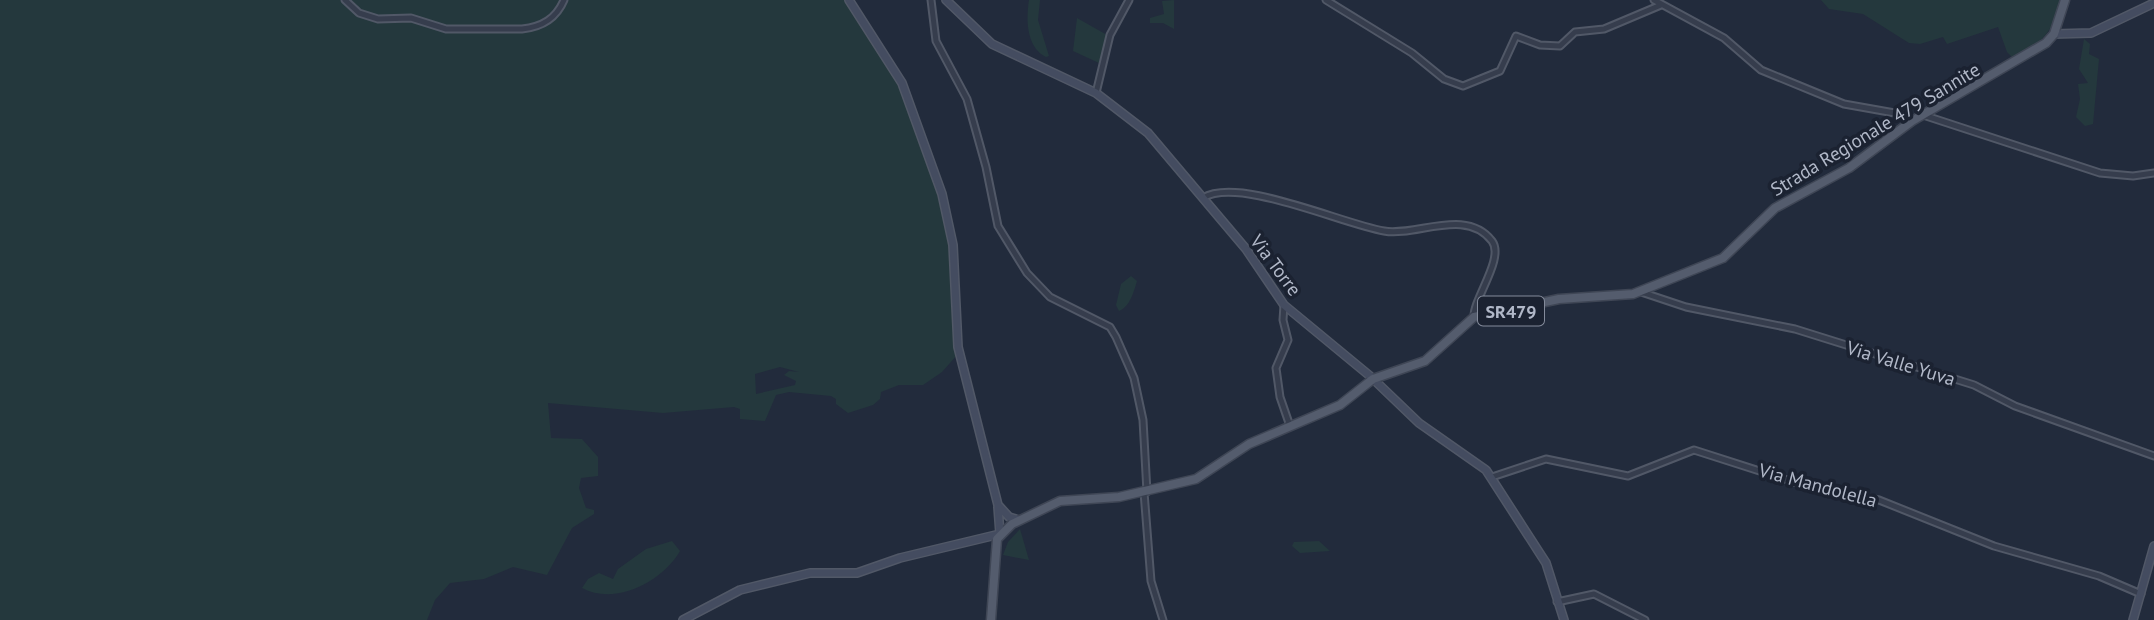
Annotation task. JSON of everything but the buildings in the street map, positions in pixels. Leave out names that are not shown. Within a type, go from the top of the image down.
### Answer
[{"type":"main road","points":[[849,0],[902,83],[942,194],[953,245],[958,346],[998,505],[1000,534],[997,542],[991,620]]},
{"type":"main road","name":"Via Torre","points":[[946,0],[992,44],[1097,93],[1159,145],[1246,249],[1284,305],[1373,379],[1419,423],[1469,456],[1492,477],[1546,562],[1556,602],[1564,620]]},
{"type":"main road","points":[[2065,0],[2054,34],[2091,33],[2154,3]]},
{"type":"main road","name":"Strada Regionale 479 Sannite","points":[[1474,317],[1559,299],[1617,297],[1641,292],[1723,258],[1775,208],[1849,168],[1912,121],[2024,58],[2054,34]]},
{"type":"main road","name":"SR479","points":[[1000,534],[1019,520],[1060,501],[1145,492],[1196,479],[1249,444],[1340,405],[1373,379],[1432,357],[1474,317]]},
{"type":"main road","points":[[998,505],[1009,517],[1019,520]]},
{"type":"main road","points":[[683,620],[740,590],[810,573],[856,573],[900,558],[964,544],[992,533],[1000,534]]},
{"type":"main road","points":[[2133,620],[2154,546]]},
{"type":"street","points":[[345,0],[359,13],[369,17],[411,18],[446,29],[522,29],[533,28],[554,18],[564,0]]},
{"type":"street","points":[[931,0],[936,41],[967,99],[990,183],[998,226],[1027,272],[1050,297],[1110,327],[1134,378],[1143,420],[1151,581],[1163,620]]},
{"type":"street","points":[[1097,93],[1110,35],[1129,0]]},
{"type":"street","points":[[1326,0],[1412,53],[1444,79],[1463,86],[1500,71],[1516,36],[1540,46],[1560,46],[1575,32],[1604,29],[1661,5]]},
{"type":"street","points":[[1654,0],[1724,38],[1761,71],[1844,104],[1906,115],[1912,121]]},
{"type":"street","points":[[1923,115],[2100,173],[2133,176],[2154,173]]},
{"type":"street","points":[[1203,198],[1220,193],[1263,195],[1334,219],[1388,232],[1404,232],[1427,226],[1457,226],[1476,230],[1492,241],[1494,247],[1493,265],[1474,317]]},
{"type":"street","name":"Via Valle Yuva","points":[[1641,292],[1686,307],[1796,329],[1973,385],[2015,406],[2154,456]]},
{"type":"street","points":[[1284,305],[1283,320],[1287,341],[1276,368],[1280,397],[1290,426]]},
{"type":"street","name":"Via Mandolella","points":[[1492,477],[1546,459],[1628,476],[1694,450],[1800,484],[1879,500],[1994,546],[2099,576],[2141,594]]},
{"type":"street","points":[[1556,602],[1594,594],[1644,620]]},
{"type":"green space","points":[[0,0],[849,0],[890,62],[931,159],[953,245],[957,355],[942,372],[923,385],[899,385],[881,392],[880,399],[873,405],[848,413],[836,404],[836,399],[831,396],[789,392],[776,395],[765,421],[740,419],[740,409],[734,407],[663,413],[548,403],[551,438],[582,439],[598,457],[598,476],[581,478],[579,488],[586,508],[594,510],[594,514],[572,528],[547,575],[513,567],[484,579],[450,583],[435,600],[427,620],[0,620]],"holes":[[[780,367],[799,372],[789,371],[784,375],[796,381],[795,385],[756,394],[755,374]]]},
{"type":"green space","points":[[1029,0],[1040,0],[1038,20],[1049,56],[1046,57],[1034,47],[1031,40],[1028,24]]},
{"type":"green space","points":[[1174,0],[1174,29],[1163,23],[1150,23],[1150,18],[1164,14],[1162,1]]},
{"type":"green space","points":[[1821,0],[2062,0],[2050,29],[2033,47],[2015,60],[2007,52],[1998,27],[1947,44],[1943,37],[1920,44],[1909,43],[1863,14],[1829,9]]},
{"type":"green space","points":[[1077,18],[1107,35],[1099,63],[1073,51]]},
{"type":"green space","points":[[2084,39],[2090,44],[2089,54],[2099,59],[2093,124],[2085,126],[2076,117],[2080,99],[2078,84],[2088,83],[2079,69]]},
{"type":"green space","points":[[1131,276],[1137,281],[1129,302],[1119,311],[1116,305],[1121,284]]},
{"type":"green space","points":[[1020,529],[1029,560],[1003,555],[1008,542]]},
{"type":"green space","points":[[672,541],[680,551],[672,562],[650,581],[637,588],[609,594],[582,588],[588,579],[599,573],[613,579],[618,569],[646,549]]},
{"type":"green space","points":[[1319,541],[1330,551],[1300,553],[1292,546],[1294,542]]}]
